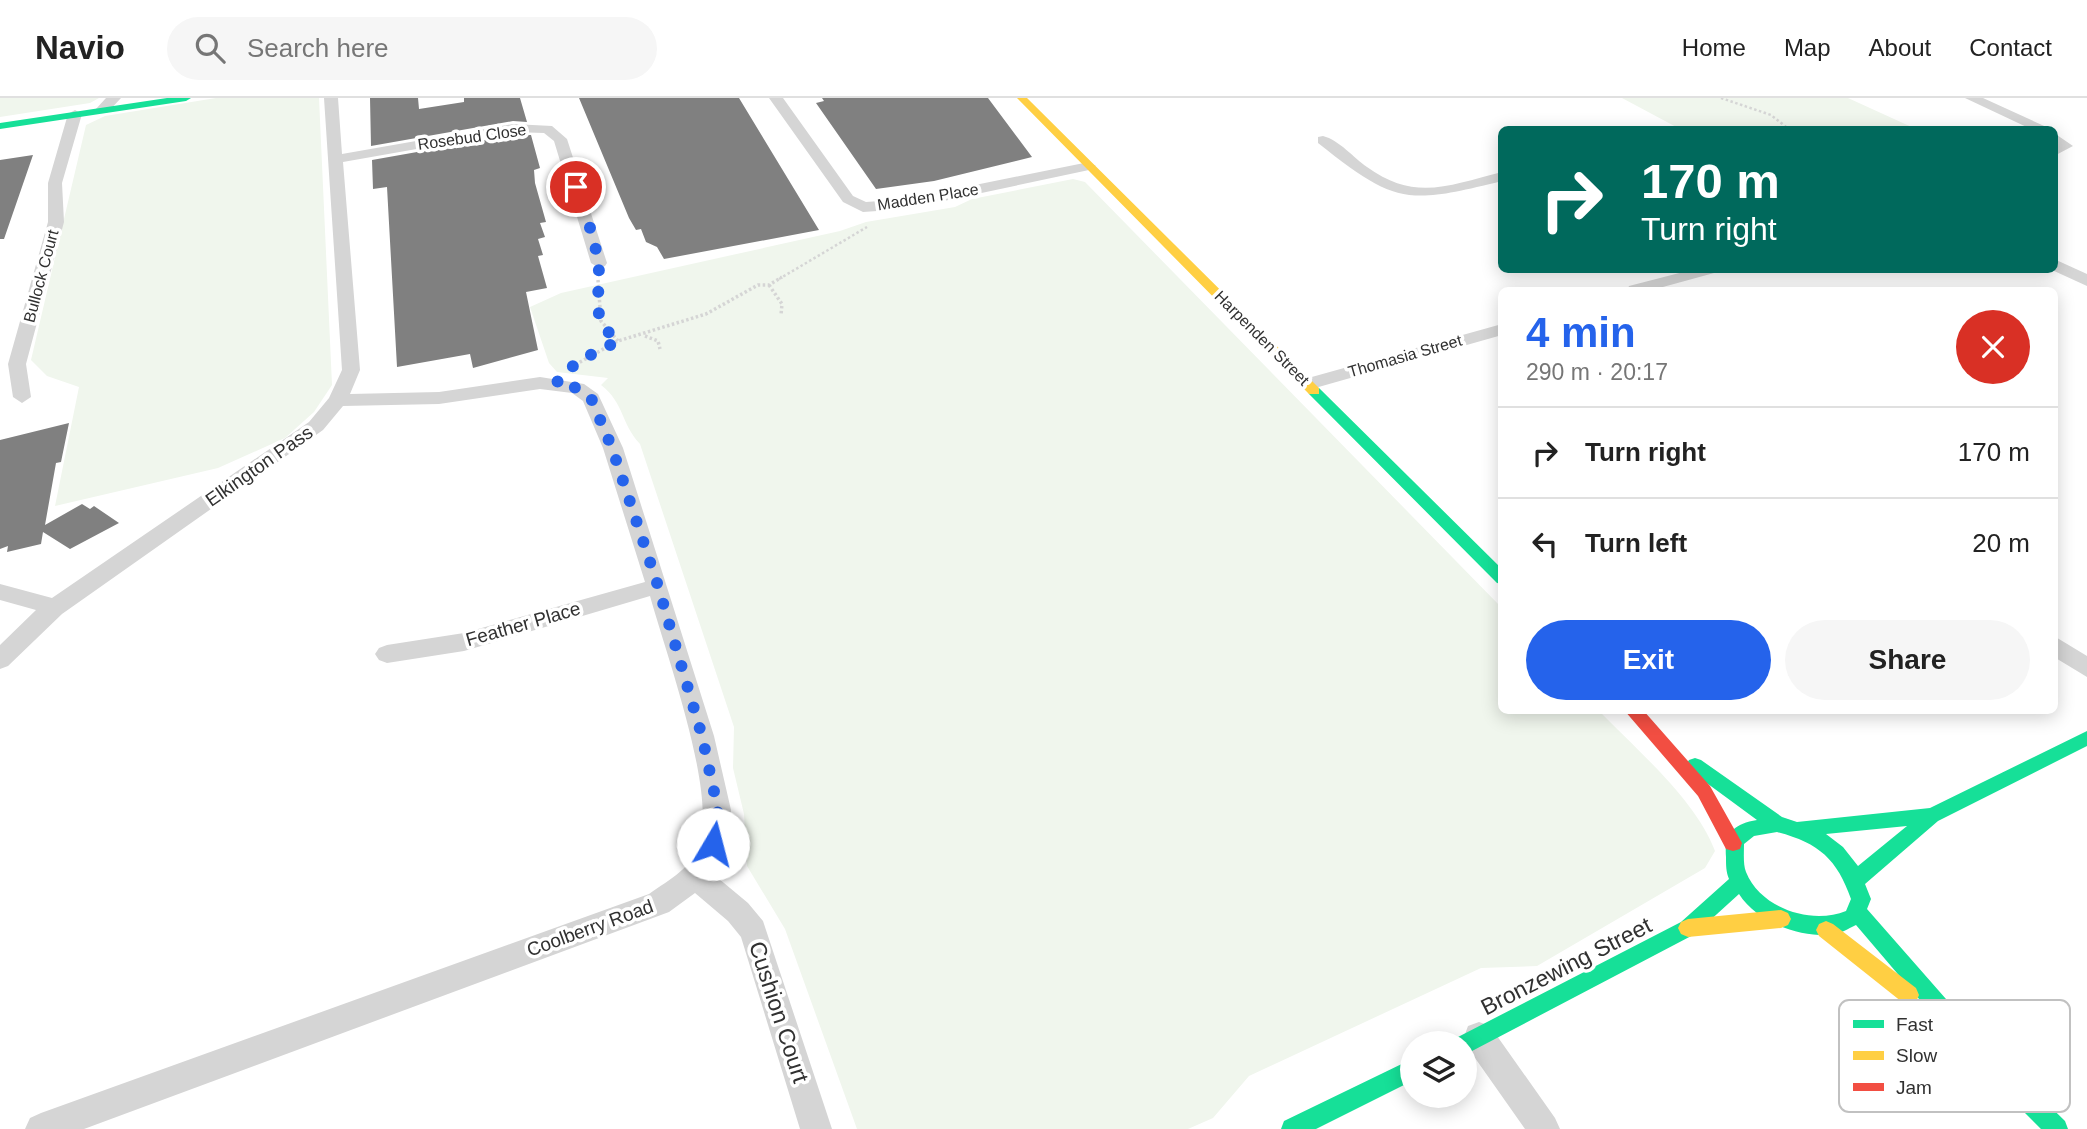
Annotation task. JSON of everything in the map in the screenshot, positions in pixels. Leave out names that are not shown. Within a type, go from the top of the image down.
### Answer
[{"type":"street","points":[[0,126],[75,114],[108,104],[186,98]]},
{"type":"street","name":"Elkington Pass","points":[[0,660],[34,624],[54,608],[316,426],[338,400],[351,370],[331,98]]},
{"type":"street","name":"Madden Place","points":[[776,98],[848,199],[863,206],[884,207],[1089,166]]},
{"type":"street","name":"Harpenden Street","points":[[1022,98],[1498,575]]},
{"type":"street","points":[[1972,98],[2037,126]]},
{"type":"street","name":"Bullock Court","points":[[22,397],[17,364],[56,222],[55,183],[75,114]]},
{"type":"street","name":"Rosebud Close","points":[[336,159],[513,128],[547,129],[560,139],[593,235],[599,263]]},
{"type":"street","points":[[1323,139],[1383,184],[1409,193],[1434,192],[1498,177]]},
{"type":"street","points":[[2058,139],[2066,146],[2058,150]]},
{"type":"street","points":[[2058,266],[2087,281]]},
{"type":"street","points":[[1646,287],[1697,273]]},
{"type":"street","name":"Thomasia Street","points":[[1308,384],[1498,330]]},
{"type":"street","name":"Coolberry Road","points":[[41,1129],[659,903],[696,877],[713,844],[718,810],[702,736],[658,586],[598,410],[591,398],[577,388],[556,383],[522,385],[439,398],[338,400]]},
{"type":"street","name":"Feather Place","points":[[387,654],[464,642],[658,586]]},
{"type":"street","points":[[0,592],[22,596],[54,608]]},
{"type":"street","points":[[2058,648],[2087,668]]},
{"type":"street","points":[[1636,714],[1664,743],[1728,825],[1732,843],[1732,864],[1739,882],[1754,900],[1781,919],[1804,928],[1826,930],[1845,925],[1858,913],[1862,897],[1857,879],[1845,861],[1828,844],[1799,829],[1777,824],[1758,825],[1742,831],[1732,843]]},
{"type":"street","points":[[1857,879],[1932,816],[2087,738]]},
{"type":"street","points":[[1664,743],[1777,824]]},
{"type":"street","points":[[1799,829],[1932,816]]},
{"type":"street","name":"Cushion Court","points":[[696,877],[738,912],[752,930],[816,1129]]},
{"type":"street","name":"Bronzewing Street","points":[[1477,1038],[1689,928],[1739,882]]},
{"type":"street","points":[[1858,913],[1933,1000]]},
{"type":"street","name":"Bronzewing Street","points":[[1689,928],[1781,919]]},
{"type":"street","points":[[1826,930],[1915,1000]]},
{"type":"street","points":[[1477,1047],[1544,1129]]},
{"type":"street","points":[[1292,1129],[1400,1076]]},
{"type":"street","points":[[2040,1112],[2057,1129]]},
{"type":"path","points":[[1721,98],[1771,116],[1785,126]]},
{"type":"path","points":[[556,383],[577,362],[618,341],[706,314],[758,285],[769,285],[875,222],[885,215],[884,207]]},
{"type":"path","points":[[599,263],[598,313],[603,329],[618,341]]},
{"type":"path","points":[[769,285],[782,304],[781,316]]},
{"type":"path","points":[[644,335],[658,341],[660,348]]},
{"type":"shaded area","points":[[0,98],[99,98],[90,103],[0,117]]},
{"type":"shaded area","points":[[216,98],[319,98],[332,385],[314,412],[285,438],[218,468],[55,506],[79,387],[47,376],[31,360],[86,125],[105,116]]},
{"type":"shaded area","points":[[1622,98],[1848,98],[1909,126],[1674,126]]},
{"type":"shaded area","points":[[1073,179],[1085,182],[1498,604],[1498,714],[1602,714],[1647,759],[1694,813],[1715,851],[1705,868],[1537,966],[1481,968],[1249,1076],[1213,1118],[1188,1129],[857,1129],[785,929],[747,866],[744,814],[733,768],[734,727],[640,444],[619,406],[601,385],[608,378],[557,372],[549,363],[530,307],[561,293],[840,231],[866,222],[955,207],[972,199]]},
{"type":"building","points":[[370,98],[418,98],[419,109],[464,102],[464,98],[520,98],[527,122],[513,121],[371,146]]},
{"type":"building","points":[[579,98],[739,98],[819,230],[664,259],[657,247],[646,242],[641,229],[636,230],[629,218]]},
{"type":"building","points":[[822,98],[988,98],[1032,157],[934,181],[876,189],[816,103],[824,101]]},
{"type":"building","points":[[513,135],[531,135],[540,168],[534,170],[535,183],[546,222],[540,223],[545,237],[538,239],[543,255],[538,256],[547,288],[526,292],[538,350],[473,368],[470,354],[397,367],[387,187],[373,189],[372,160]]},
{"type":"building","points":[[33,155],[4,239],[0,239],[0,160]]},
{"type":"building","points":[[69,423],[61,462],[56,463],[45,525],[82,504],[90,509],[94,506],[119,523],[70,549],[43,532],[41,544],[7,552],[8,546],[0,549],[0,440]]},
{"type":"traffic: fast","points":[[0,126],[186,98]]},
{"type":"traffic: fast","points":[[1314,391],[1498,575]]},
{"type":"traffic: fast","points":[[1857,879],[1932,816],[2087,738]]},
{"type":"traffic: fast","points":[[1695,765],[1777,824]]},
{"type":"traffic: fast","points":[[1799,829],[1932,816]]},
{"type":"traffic: fast","points":[[1777,824],[1799,830],[1819,840],[1844,861],[1851,871],[1861,899],[1853,917],[1833,926],[1806,925],[1777,916],[1752,898],[1736,873],[1734,841],[1749,829],[1777,824]]},
{"type":"traffic: fast","points":[[1477,1038],[1688,928],[1739,882]]},
{"type":"traffic: fast","points":[[1858,913],[1933,1000]]},
{"type":"traffic: fast","points":[[1292,1129],[1400,1076]]},
{"type":"traffic: fast","points":[[2040,1112],[2057,1129]]},
{"type":"traffic: slow","points":[[1022,98],[1314,391]]},
{"type":"traffic: slow","points":[[1688,928],[1781,919]]},
{"type":"traffic: slow","points":[[1826,930],[1909,995]]},
{"type":"traffic: jam","points":[[1636,714],[1704,791],[1733,843]]},
{"type":"route","points":[[576,187],[593,235],[599,263],[598,313],[603,329],[618,341],[609,348],[577,362],[556,383],[577,388],[591,398],[612,448],[658,586],[702,736],[718,810],[713,844]]}]
